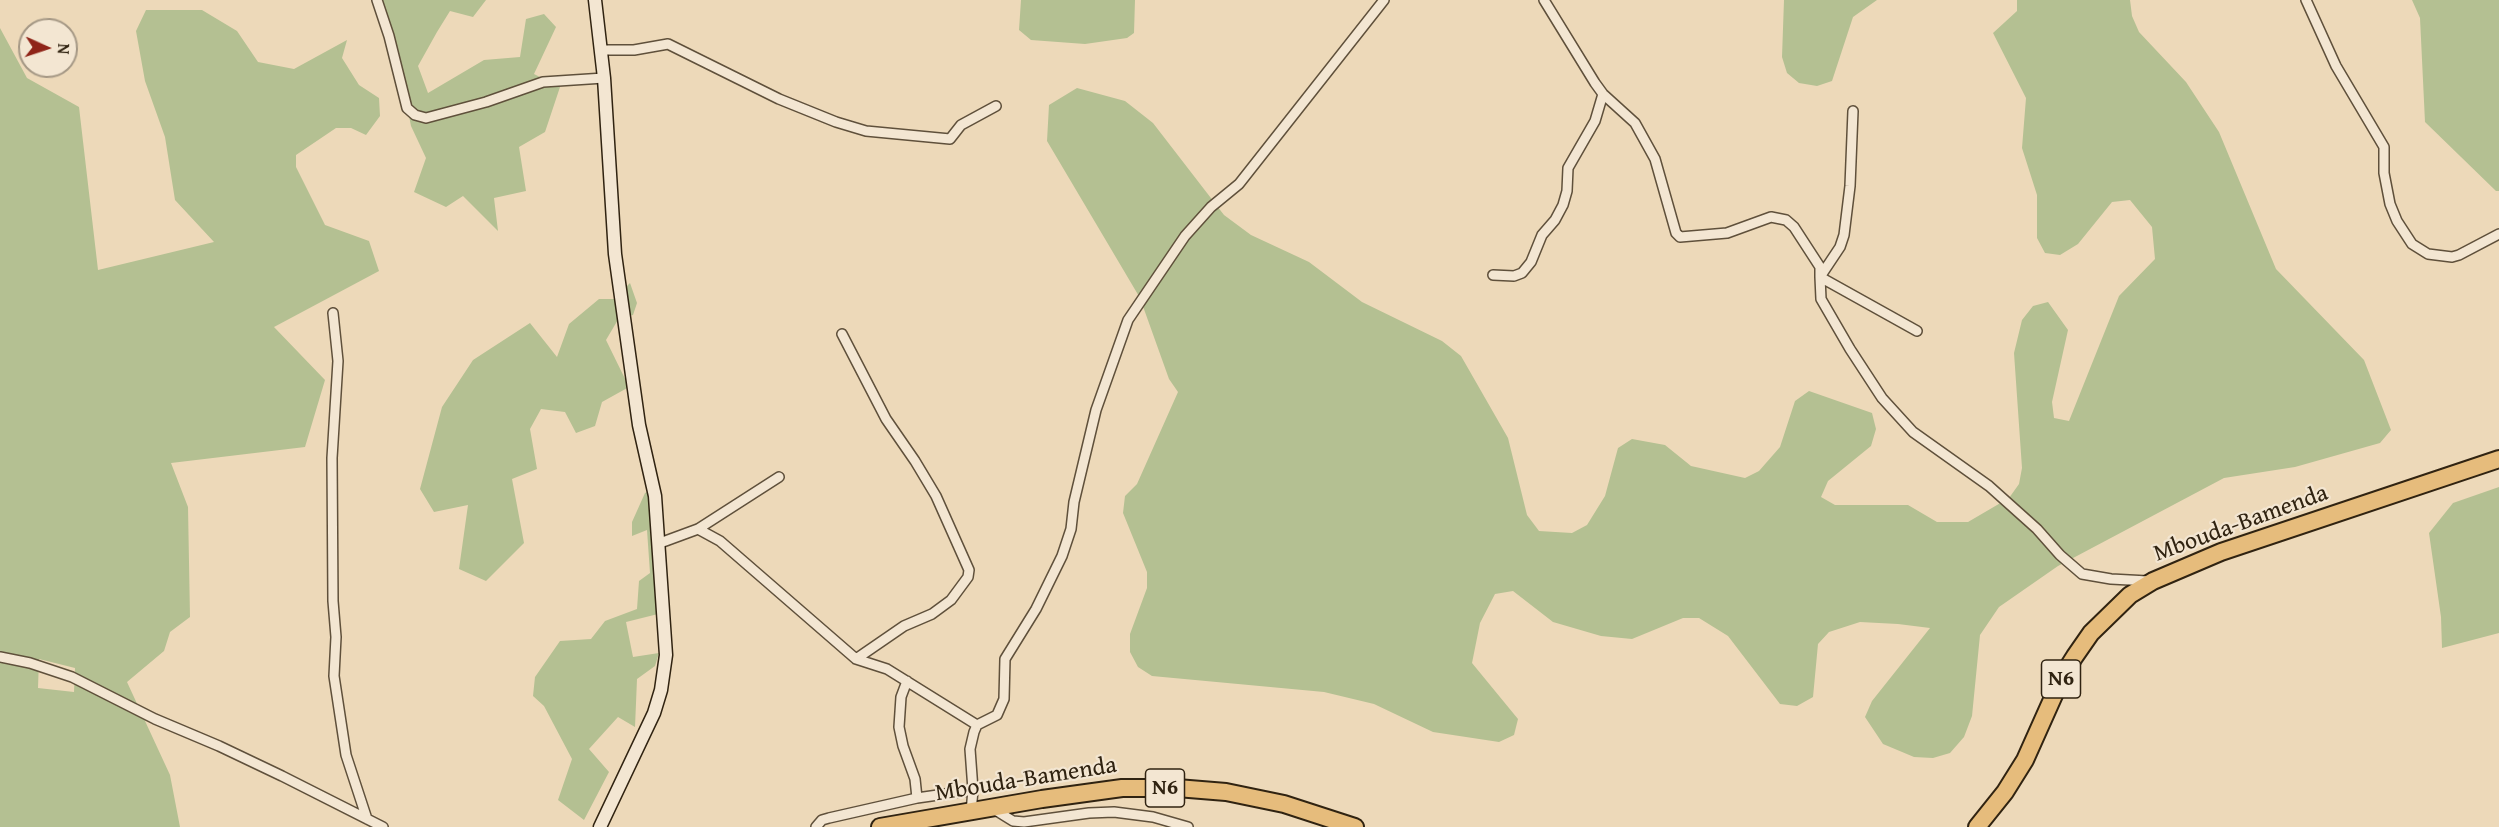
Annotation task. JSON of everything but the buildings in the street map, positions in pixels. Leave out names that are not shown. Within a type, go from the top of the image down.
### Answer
[{"type":"highway","name":"Mbouda-Bamenda","points":[[1977,827],[2005,792],[2025,760],[2063,675],[2075,656],[2112,611],[2130,595],[2153,581],[2221,552],[2499,459]]},
{"type":"highway","name":"Mbouda-Bamenda","points":[[880,827],[1122,788],[1177,788],[1226,792],[1284,804],[1355,827]]},
{"type":"street","points":[[377,0],[389,36],[407,108],[415,115],[426,118],[486,102],[543,82],[604,78]]},
{"type":"street","points":[[595,0],[604,78],[615,254],[638,415],[655,496],[666,655],[661,690],[645,734],[600,827]]},
{"type":"street","points":[[970,812],[973,790],[970,749],[977,725],[997,715],[1004,699],[1005,659],[1036,609],[1062,556],[1071,529],[1074,502],[1096,410],[1128,320],[1185,236],[1211,207],[1239,184],[1384,0]]},
{"type":"street","points":[[1544,0],[1603,94],[1635,123],[1655,159],[1676,233],[1680,237],[1727,233],[1759,220],[1778,217],[1794,227],[1821,267],[1821,299],[1850,349],[1882,398],[1913,432],[1989,486],[2082,574],[2111,579],[2153,581]]},
{"type":"street","points":[[2306,0],[2336,66],[2384,147],[2384,173],[2390,204],[2397,221],[2412,244],[2428,254],[2452,257],[2499,234]]},
{"type":"street","points":[[601,51],[634,50],[668,44],[779,99],[836,123],[866,131],[950,139],[961,125],[996,106]]},
{"type":"street","points":[[1493,274],[1514,276],[1522,273],[1531,262],[1542,235],[1555,220],[1563,205],[1567,191],[1568,168],[1595,121],[1603,94]]},
{"type":"street","points":[[1820,277],[1840,247],[1844,235],[1850,186],[1854,111]]},
{"type":"street","points":[[1820,277],[1917,332]]},
{"type":"street","points":[[333,313],[338,361],[332,458],[333,601],[336,637],[334,676],[346,755],[367,819]]},
{"type":"street","points":[[842,334],[886,419],[936,496],[969,570],[968,577],[951,600],[932,614],[904,626],[856,659]]},
{"type":"street","points":[[660,543],[698,529],[779,477]]},
{"type":"street","points":[[698,529],[720,541],[856,659],[887,669],[977,725]]},
{"type":"street","points":[[0,657],[30,663],[80,680],[155,719],[219,746],[383,827]]},
{"type":"street","points":[[907,681],[902,698],[899,727],[915,779],[917,798]]},
{"type":"street","points":[[816,827],[822,820],[917,798],[973,790]]},
{"type":"street","points":[[993,808],[1014,821],[1024,822],[1114,812],[1172,821],[1188,827]]},
{"type":"green space","points":[[382,0],[486,0],[473,17],[450,11],[418,66],[428,93],[484,60],[520,57],[526,19],[544,14],[556,27],[534,74],[560,87],[545,132],[519,147],[526,191],[494,198],[498,231],[463,196],[446,207],[414,192],[426,158],[411,126],[394,40]]},
{"type":"green space","points":[[1021,0],[1135,0],[1134,33],[1127,38],[1085,44],[1031,40],[1019,30]]},
{"type":"green space","points":[[1784,0],[1877,0],[1853,17],[1832,81],[1817,86],[1799,83],[1787,73],[1782,57]]},
{"type":"green space","points":[[2017,0],[2130,0],[2132,16],[2139,32],[2186,82],[2219,132],[2276,269],[2364,360],[2391,430],[2380,443],[2295,467],[2224,478],[2058,566],[1999,607],[1980,635],[1972,716],[1964,737],[1950,753],[1933,758],[1914,757],[1883,744],[1865,717],[1872,701],[1930,628],[1898,624],[1860,622],[1829,632],[1818,644],[1813,697],[1797,706],[1780,704],[1728,636],[1699,618],[1683,618],[1632,639],[1601,636],[1553,622],[1513,591],[1495,594],[1480,623],[1472,663],[1518,719],[1514,735],[1499,742],[1433,732],[1374,704],[1324,692],[1152,676],[1138,667],[1130,652],[1130,634],[1147,588],[1147,572],[1123,513],[1125,496],[1137,484],[1178,392],[1169,379],[1140,298],[1047,141],[1049,105],[1077,88],[1125,101],[1153,123],[1224,215],[1251,235],[1309,262],[1362,302],[1442,341],[1461,356],[1508,438],[1527,515],[1539,531],[1572,533],[1587,525],[1605,496],[1618,448],[1632,439],[1665,445],[1691,466],[1745,478],[1759,471],[1780,447],[1795,401],[1809,391],[1872,413],[1876,429],[1871,446],[1828,481],[1821,497],[1835,505],[1908,505],[1937,522],[1968,522],[2009,498],[2019,484],[2022,468],[2014,353],[2022,320],[2033,306],[2048,302],[2068,330],[2052,402],[2054,418],[2069,421],[2119,296],[2155,259],[2152,227],[2130,200],[2112,202],[2078,244],[2060,255],[2045,253],[2037,238],[2037,195],[2022,148],[2026,98],[1993,33],[2017,11]]},
{"type":"green space","points":[[2412,0],[2499,0],[2499,191],[2496,191],[2425,122],[2420,18]]},
{"type":"green space","points":[[146,10],[202,10],[237,31],[258,62],[294,69],[347,40],[342,58],[359,85],[379,98],[380,116],[366,135],[351,128],[336,128],[296,155],[296,167],[325,225],[369,241],[379,271],[274,327],[325,380],[305,447],[171,463],[188,507],[190,617],[170,632],[164,651],[127,682],[170,775],[180,827],[0,827],[0,28],[18,61],[18,78],[27,78],[79,107],[98,270],[214,242],[175,200],[165,137],[145,81],[136,31]],"holes":[[[39,659],[75,668],[74,692],[38,688]]]},
{"type":"green space","points":[[630,283],[637,303],[633,315],[619,318],[606,340],[629,387],[602,402],[595,426],[576,433],[565,412],[541,409],[530,429],[537,469],[512,479],[524,543],[486,581],[459,569],[468,505],[434,512],[420,489],[442,407],[473,360],[530,323],[557,357],[569,324],[599,299],[614,299]]},
{"type":"green space","points":[[2499,487],[2499,633],[2442,648],[2441,617],[2429,533],[2453,503]]},
{"type":"green space","points":[[655,488],[662,613],[626,622],[633,657],[659,653],[655,666],[637,679],[635,727],[618,717],[589,749],[609,772],[584,820],[558,800],[572,759],[544,706],[533,696],[535,677],[560,641],[591,639],[605,621],[637,609],[639,581],[650,573],[647,530],[632,536],[632,522],[645,493]]}]
